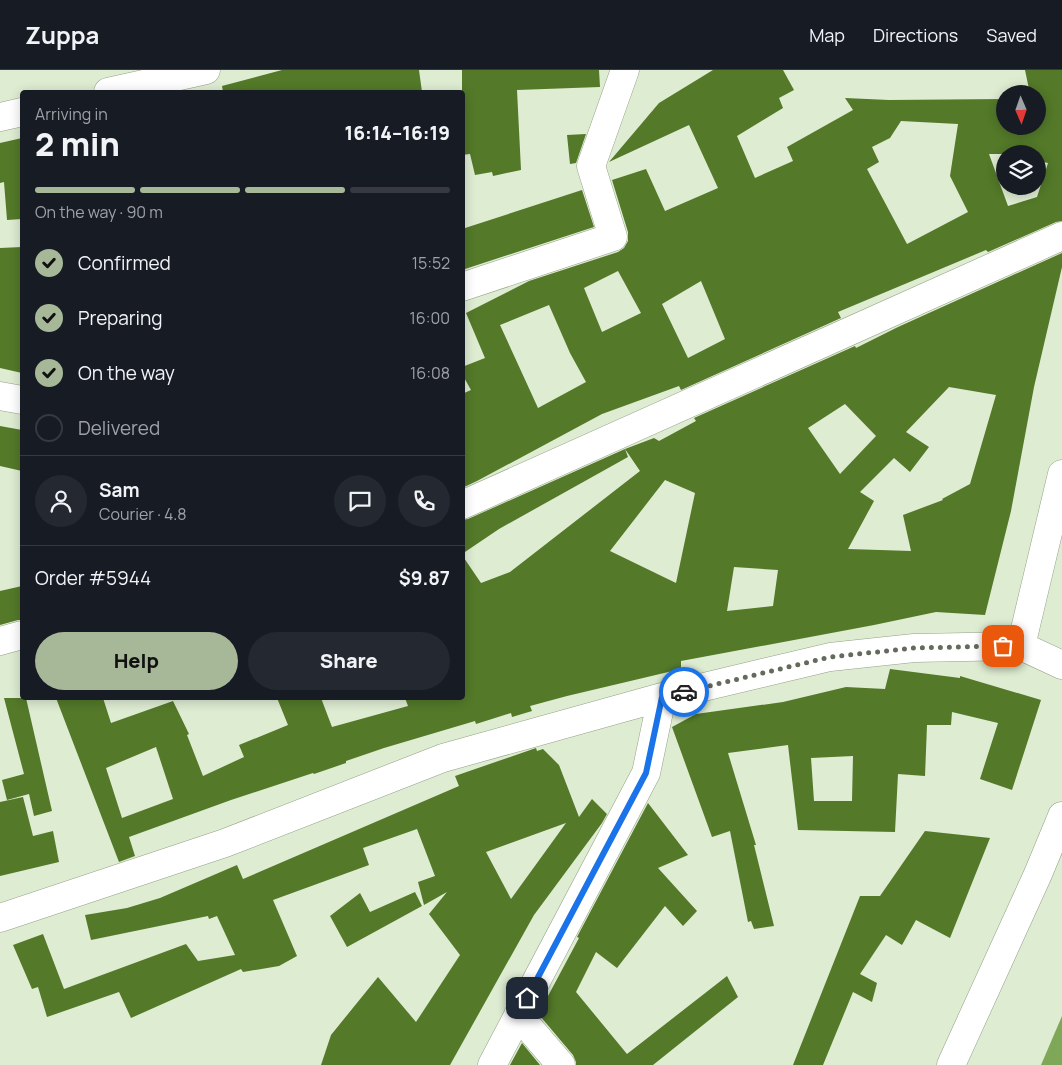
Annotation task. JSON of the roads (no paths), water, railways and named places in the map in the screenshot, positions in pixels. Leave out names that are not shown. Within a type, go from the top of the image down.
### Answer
[{"type":"street","points":[[117,90],[206,70]]},
{"type":"street","points":[[465,286],[613,238],[591,166],[625,70]]},
{"type":"street","points":[[0,117],[20,112]]},
{"type":"street","points":[[465,504],[1062,236]]},
{"type":"street","points":[[0,396],[20,400]]},
{"type":"street","points":[[1021,646],[1062,474]]},
{"type":"street","points":[[0,641],[20,636]]},
{"type":"street","points":[[0,918],[226,843],[443,758],[662,697],[830,657],[914,648],[1021,646],[1062,665]]},
{"type":"street","points":[[492,1065],[646,773],[662,697]]},
{"type":"street","points":[[951,1065],[1038,874],[1062,816]]},
{"type":"street","points":[[518,1015],[561,1065]]}]
